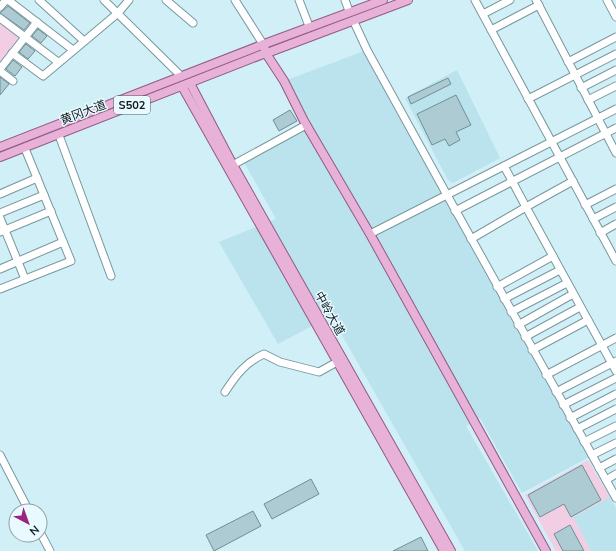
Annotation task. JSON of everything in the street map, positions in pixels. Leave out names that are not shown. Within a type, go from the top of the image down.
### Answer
[{"type":"main road","name":"黄冈大道","points":[[0,147],[263,44],[382,0]]},
{"type":"main road","name":"黄冈大道","points":[[0,157],[408,0]]},
{"type":"main road","points":[[263,44],[267,55],[284,81],[306,125],[370,234],[546,551]]},
{"type":"main road","name":"中岭大道","points":[[187,86],[337,362],[444,551]]},
{"type":"main road","name":"中岭大道","points":[[231,167],[451,551]]},
{"type":"street","points":[[0,7],[7,0],[73,50]]},
{"type":"street","points":[[39,0],[84,41]]},
{"type":"street","points":[[104,0],[181,76]]},
{"type":"street","points":[[12,53],[43,76],[118,13],[129,0]]},
{"type":"street","points":[[166,0],[193,23]]},
{"type":"street","points":[[235,0],[263,44]]},
{"type":"street","points":[[299,0],[309,26]]},
{"type":"street","points":[[345,0],[349,11]]},
{"type":"street","points":[[475,0],[616,261]]},
{"type":"street","points":[[483,14],[510,0]]},
{"type":"street","points":[[607,0],[616,17]]},
{"type":"street","points":[[491,30],[537,2],[605,133],[614,144],[616,153]]},
{"type":"street","points":[[0,18],[58,62]]},
{"type":"street","points":[[13,81],[0,70],[37,22]]},
{"type":"street","points":[[354,22],[518,325],[615,494]]},
{"type":"street","points":[[568,62],[616,37]]},
{"type":"street","points":[[528,99],[616,54]]},
{"type":"street","points":[[581,88],[616,70]]},
{"type":"street","points":[[588,100],[616,86]]},
{"type":"street","points":[[370,234],[616,109]]},
{"type":"street","points":[[231,167],[306,125]]},
{"type":"street","points":[[456,211],[616,128]]},
{"type":"street","points":[[60,138],[111,276]]},
{"type":"street","points":[[0,289],[71,261],[26,151]]},
{"type":"street","points":[[504,166],[580,307],[602,345],[614,362],[616,371]]},
{"type":"street","points":[[0,194],[38,178]]},
{"type":"street","points":[[471,239],[573,181]]},
{"type":"street","points":[[586,205],[616,189]]},
{"type":"street","points":[[0,213],[44,195]]},
{"type":"street","points":[[593,219],[616,207]]},
{"type":"street","points":[[2,231],[51,211]]},
{"type":"street","points":[[0,218],[2,231],[25,279]]},
{"type":"street","points":[[600,233],[616,224]]},
{"type":"street","points":[[0,269],[63,242]]},
{"type":"street","points":[[497,287],[553,256]]},
{"type":"street","points":[[504,299],[560,270]]},
{"type":"street","points":[[511,312],[567,283]]},
{"type":"street","points":[[518,325],[573,294]]},
{"type":"street","points":[[525,337],[580,307]]},
{"type":"street","points":[[532,350],[588,320]]},
{"type":"street","points":[[546,375],[616,338]]},
{"type":"street","points":[[225,392],[236,374],[254,359],[264,354],[280,362],[319,372],[337,362]]},
{"type":"street","points":[[556,392],[614,362]]},
{"type":"street","points":[[564,405],[616,378]]},
{"type":"street","points":[[570,418],[616,394]]},
{"type":"street","points":[[577,429],[616,409]]},
{"type":"street","points":[[584,442],[616,426]]},
{"type":"street","points":[[592,455],[616,443]]},
{"type":"street","points":[[0,455],[25,503]]},
{"type":"street","points":[[599,468],[616,459]]},
{"type":"street","points":[[606,480],[616,474]]},
{"type":"shaded area","points":[[0,18],[25,36],[0,69]]},
{"type":"shaded area","points":[[367,50],[616,500],[589,457],[522,493],[480,418],[466,426],[538,551],[465,551],[331,316],[278,344],[219,242],[276,219],[241,157],[304,121],[284,81]]},
{"type":"shaded area","points":[[457,70],[500,158],[453,183],[448,180],[405,98]]},
{"type":"shaded area","points":[[588,460],[610,497],[573,517],[591,551],[556,551],[525,495]]},
{"type":"shaded area","points":[[610,497],[616,508],[616,551],[591,551],[573,517]]},
{"type":"building","points":[[8,6],[30,23],[24,30],[0,13]]},
{"type":"building","points":[[38,29],[47,36],[41,43],[32,36]]},
{"type":"building","points":[[26,44],[35,51],[28,59],[19,52]]},
{"type":"building","points":[[13,60],[22,67],[15,76],[6,69]]},
{"type":"building","points":[[0,77],[9,84],[0,95]]},
{"type":"building","points":[[448,78],[451,84],[411,104],[408,97]]},
{"type":"building","points":[[456,95],[471,125],[456,132],[460,140],[449,146],[445,139],[432,145],[417,114]]},
{"type":"building","points":[[290,110],[297,121],[279,131],[273,120]]},
{"type":"building","points":[[582,465],[601,500],[571,517],[564,504],[540,517],[528,495]]},
{"type":"building","points":[[311,479],[319,494],[272,519],[264,504]]},
{"type":"building","points":[[253,511],[261,526],[214,551],[206,535]]},
{"type":"building","points":[[570,525],[584,551],[563,551],[554,534]]},
{"type":"building","points":[[421,537],[428,551],[393,551]]}]
